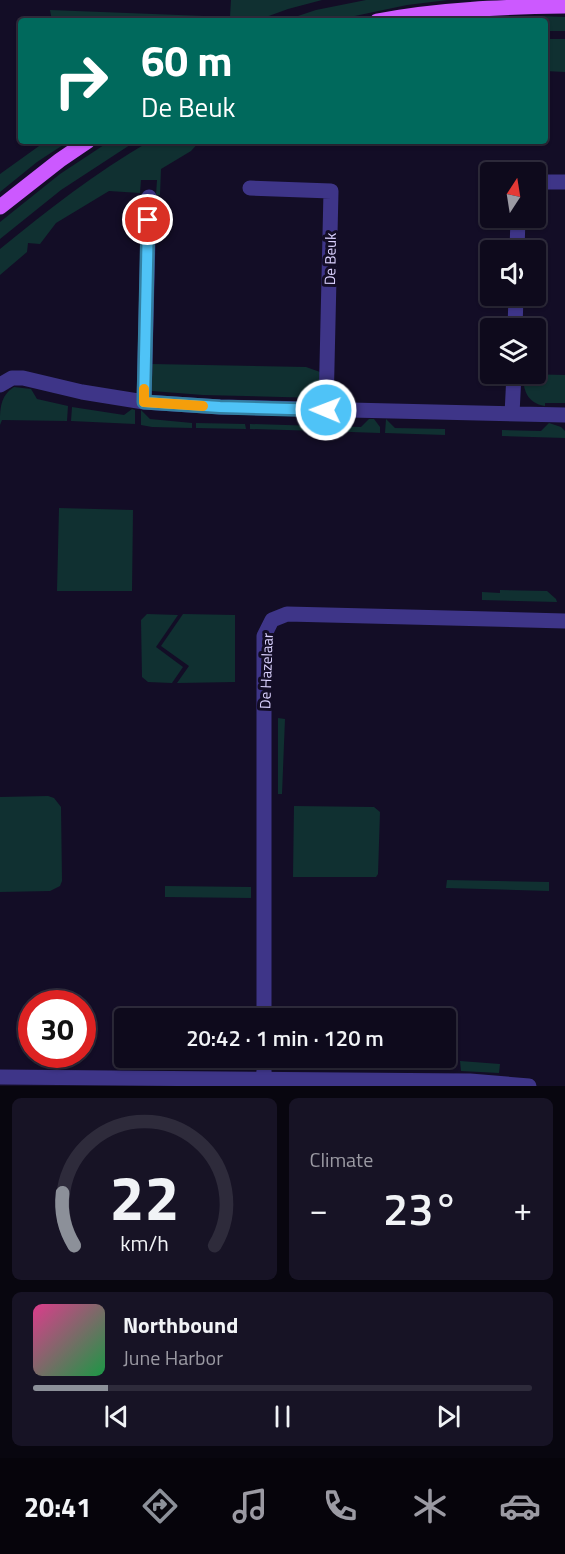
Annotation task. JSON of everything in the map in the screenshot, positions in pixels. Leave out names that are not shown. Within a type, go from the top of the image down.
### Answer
[{"type":"main road","points":[[394,18],[490,7],[565,6]]},
{"type":"main road","points":[[0,207],[84,144]]},
{"type":"street","points":[[546,182],[565,182]]},
{"type":"street","name":"De Beuk","points":[[250,188],[331,191],[326,410]]},
{"type":"street","points":[[144,402],[149,197]]},
{"type":"street","points":[[0,385],[12,378],[23,378],[82,392],[144,402],[220,407],[565,415]]},
{"type":"street","points":[[512,414],[514,384]]},
{"type":"street","name":"De Hazelaar","points":[[264,1008],[264,636],[266,627],[272,620],[287,614],[565,621]]},
{"type":"street","points":[[264,1068],[264,1078]]},
{"type":"street","points":[[0,1077],[470,1081],[529,1086]]},
{"type":"green space","points":[[231,0],[322,0],[263,18],[51,18],[50,10],[230,17]]},
{"type":"green space","points":[[366,0],[448,0],[407,5],[345,18],[292,18],[316,10]]},
{"type":"green space","points":[[565,17],[565,31],[548,31],[548,18],[507,18]]},
{"type":"green space","points":[[548,39],[565,39],[565,72],[548,71]]},
{"type":"green space","points":[[42,144],[64,144],[37,162],[0,192],[0,174]]},
{"type":"green space","points":[[105,144],[131,144],[61,190],[0,239],[0,222],[60,174]]},
{"type":"green space","points":[[145,144],[197,144],[191,151],[161,169],[160,195],[156,195],[157,180],[141,180],[140,193],[109,191],[56,223],[40,244],[28,243],[27,252],[0,275],[0,249],[110,166]]},
{"type":"green space","points":[[152,364],[306,367],[320,372],[319,398],[203,395],[152,391]]},
{"type":"green space","points":[[546,375],[565,375],[565,403],[545,403],[545,406],[534,402],[527,395],[524,385],[546,384]]},
{"type":"green space","points":[[14,387],[31,389],[37,399],[68,406],[67,421],[2,420],[0,425],[3,399]]},
{"type":"green space","points":[[72,407],[124,415],[132,409],[135,410],[135,424],[71,421]]},
{"type":"green space","points":[[141,410],[150,419],[192,423],[192,428],[141,425]]},
{"type":"green space","points":[[369,419],[374,419],[380,427],[380,433],[322,431],[322,426],[361,427]]},
{"type":"green space","points":[[386,419],[395,428],[445,429],[445,435],[385,433]]},
{"type":"green space","points":[[196,423],[245,424],[246,429],[196,428]]},
{"type":"green space","points":[[549,423],[561,427],[565,431],[565,438],[502,436],[502,430],[541,431]]},
{"type":"green space","points":[[250,424],[318,426],[318,431],[250,429]]},
{"type":"green space","points":[[59,508],[133,510],[132,591],[57,591]]},
{"type":"green space","points":[[500,590],[547,591],[557,602],[482,600],[482,592],[500,593]]},
{"type":"green space","points":[[147,614],[178,615],[156,647],[183,667],[172,683],[148,682],[142,677],[141,620]]},
{"type":"green space","points":[[183,614],[235,615],[235,682],[177,683],[189,666],[161,646]]},
{"type":"green space","points":[[278,718],[285,719],[282,794],[278,794]]},
{"type":"green space","points":[[48,796],[54,798],[61,807],[62,881],[60,886],[50,891],[0,892],[0,797]]},
{"type":"green space","points":[[294,806],[374,807],[380,812],[378,874],[376,877],[293,877]]},
{"type":"green space","points":[[447,880],[549,882],[549,891],[446,888]]},
{"type":"green space","points":[[165,886],[251,887],[251,898],[165,897]]},
{"type":"green space","points":[[460,1061],[500,1064],[499,1073],[461,1071]]},
{"type":"slow traffic","points":[[144,389],[144,402],[203,406]]},
{"type":"route","points":[[148,220],[144,402],[326,410]]}]
